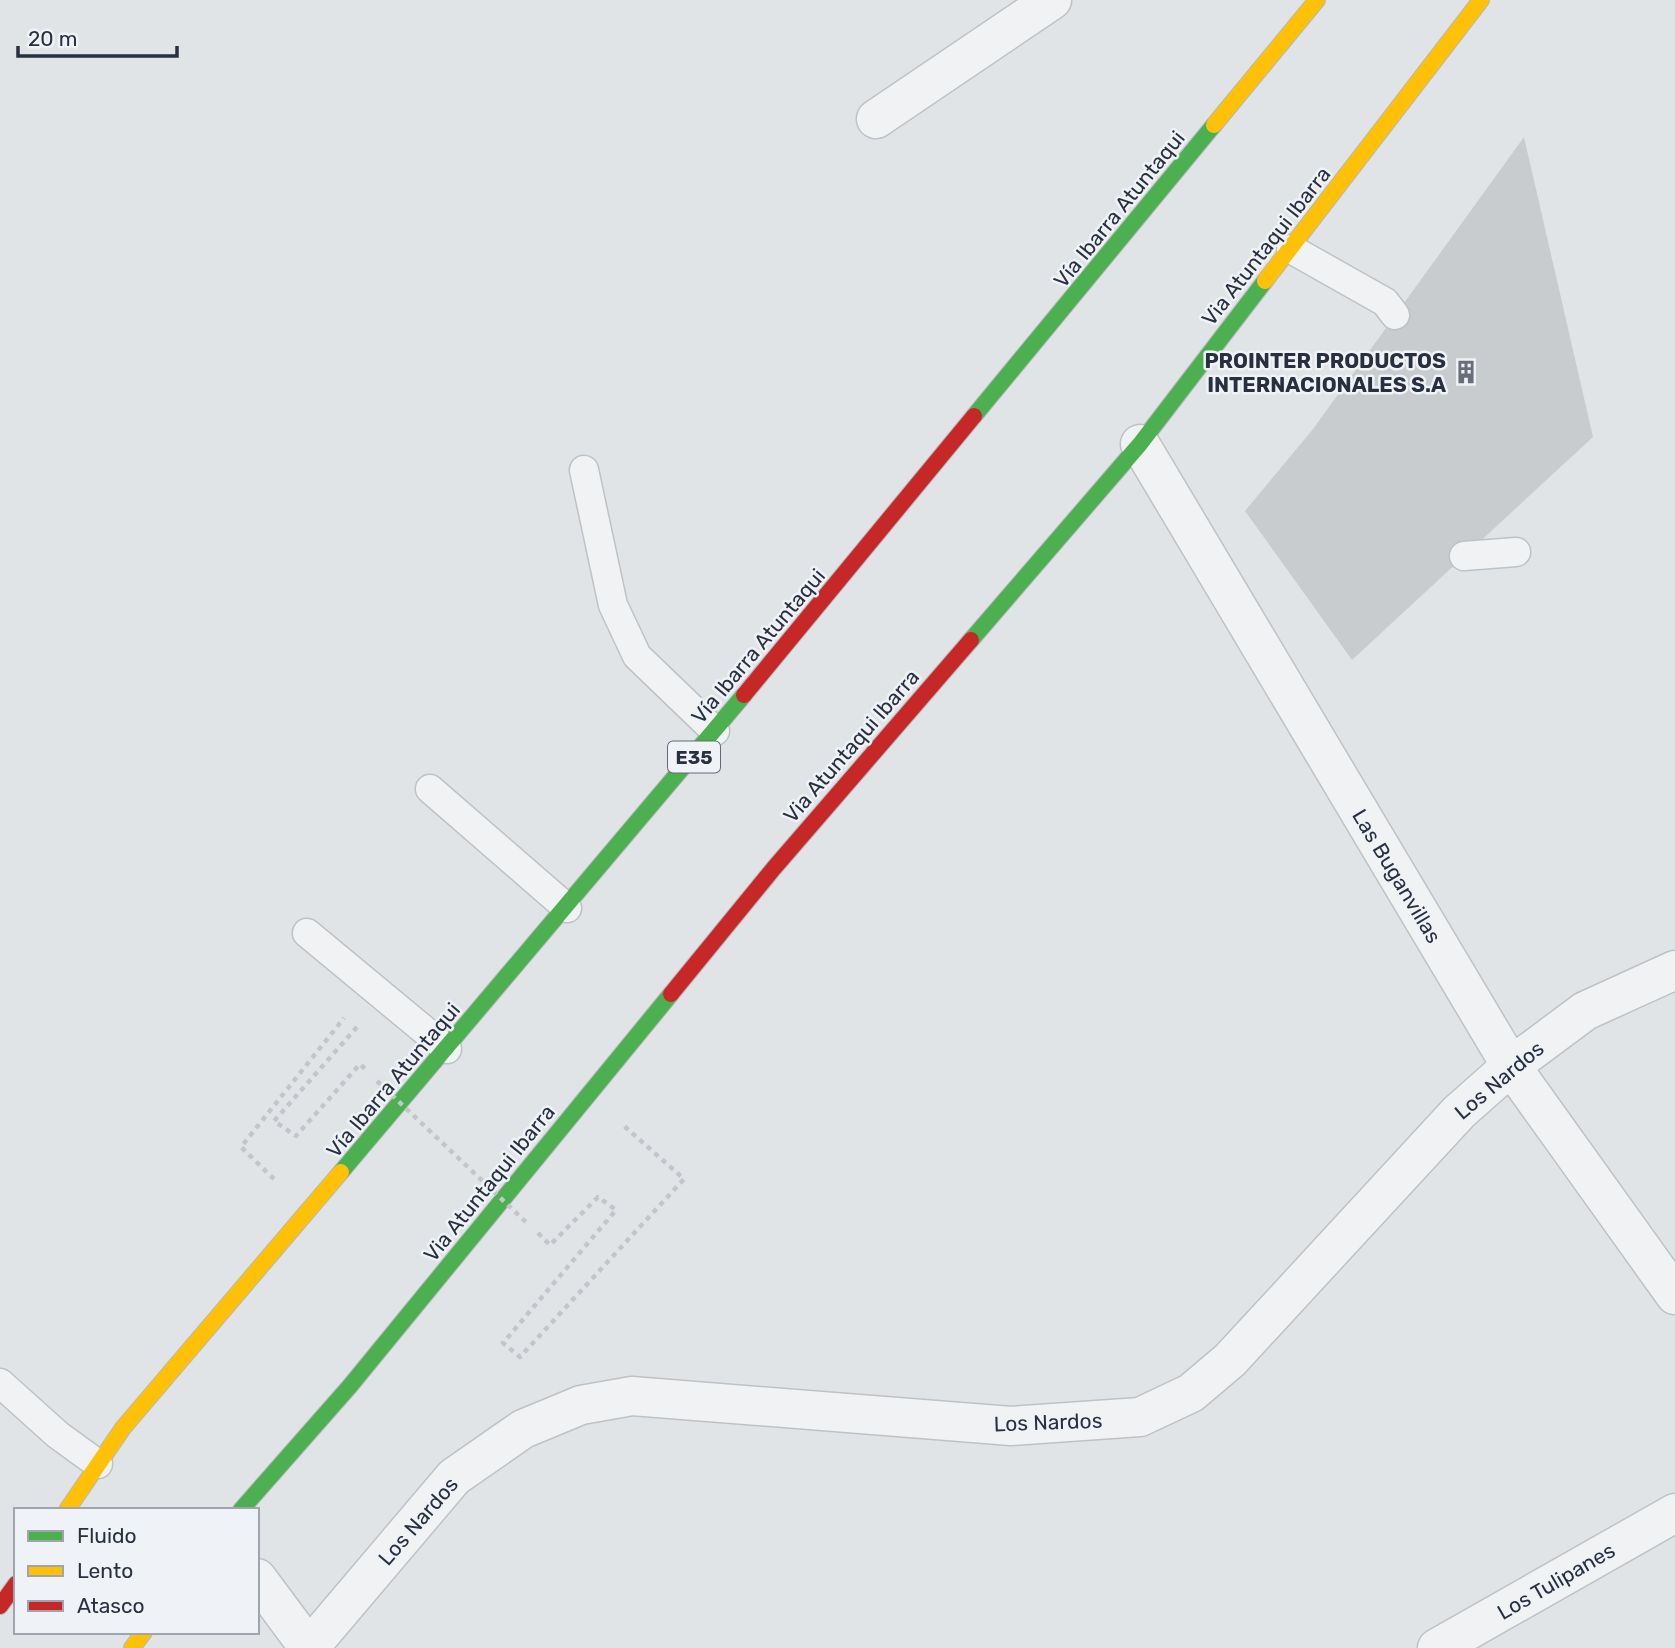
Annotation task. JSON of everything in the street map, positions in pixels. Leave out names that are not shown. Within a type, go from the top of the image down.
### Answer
[{"type":"highway","name":"Vía Ibarra Atuntaqui","points":[[68,1508],[123,1428],[715,732],[1317,0]]},
{"type":"highway","name":"Via Atuntaqui Ibarra","points":[[243,1508],[350,1386],[774,868],[1140,444],[1481,0]]},
{"type":"highway","points":[[0,1606],[14,1587]]},
{"type":"street","points":[[876,119],[1052,0]]},
{"type":"street","name":"Las Buganvillas","points":[[1140,444],[1511,1066],[1675,1294]]},
{"type":"street","name":"Los Nardos","points":[[309,1648],[454,1477],[523,1429],[581,1405],[632,1396],[1011,1426],[1140,1417],[1191,1393],[1230,1360],[1459,1112],[1511,1066],[1585,1011],[1675,970]]},
{"type":"street","name":"Los Tulipanes","points":[[1437,1648],[1675,1513]]},
{"type":"street","points":[[259,1581],[309,1648]]},
{"type":"lane","points":[[1291,248],[1385,302],[1395,315]]},
{"type":"lane","points":[[584,470],[613,605],[637,656],[715,732]]},
{"type":"lane","points":[[1464,556],[1516,552]]},
{"type":"lane","points":[[430,789],[567,908]]},
{"type":"lane","points":[[307,933],[447,1049]]},
{"type":"lane","points":[[0,1383],[58,1435],[98,1464]]},
{"type":"path","points":[[377,991],[274,1121],[296,1136],[360,1064],[550,1245],[598,1197],[616,1210],[503,1343],[520,1357],[684,1179],[588,1094]]},
{"type":"path","points":[[308,1213],[241,1147],[377,991]]},
{"type":"building","name":"PROINTER PRODUCTOS INTERNACIONALES S.A","points":[[1524,137],[1593,437],[1352,660],[1245,511],[1313,429]]},
{"type":"traffic: fast","points":[[974,416],[1214,125]]},
{"type":"traffic: fast","points":[[971,640],[1140,444],[1265,281]]},
{"type":"traffic: fast","points":[[341,1172],[744,695]]},
{"type":"traffic: fast","points":[[243,1508],[350,1386],[671,994]]},
{"type":"traffic: slow","points":[[1214,125],[1317,0]]},
{"type":"traffic: slow","points":[[1265,281],[1481,0]]},
{"type":"traffic: slow","points":[[68,1508],[123,1428],[341,1172]]},
{"type":"traffic: slow","points":[[132,1648],[142,1634]]},
{"type":"traffic: jam","points":[[744,695],[974,416]]},
{"type":"traffic: jam","points":[[671,994],[774,868],[971,640]]},
{"type":"traffic: jam","points":[[0,1606],[14,1587]]},
{"type":"place","name":"PROINTER PRODUCTOS INTERNACIONALES S.A","points":[[1466,372]]}]
